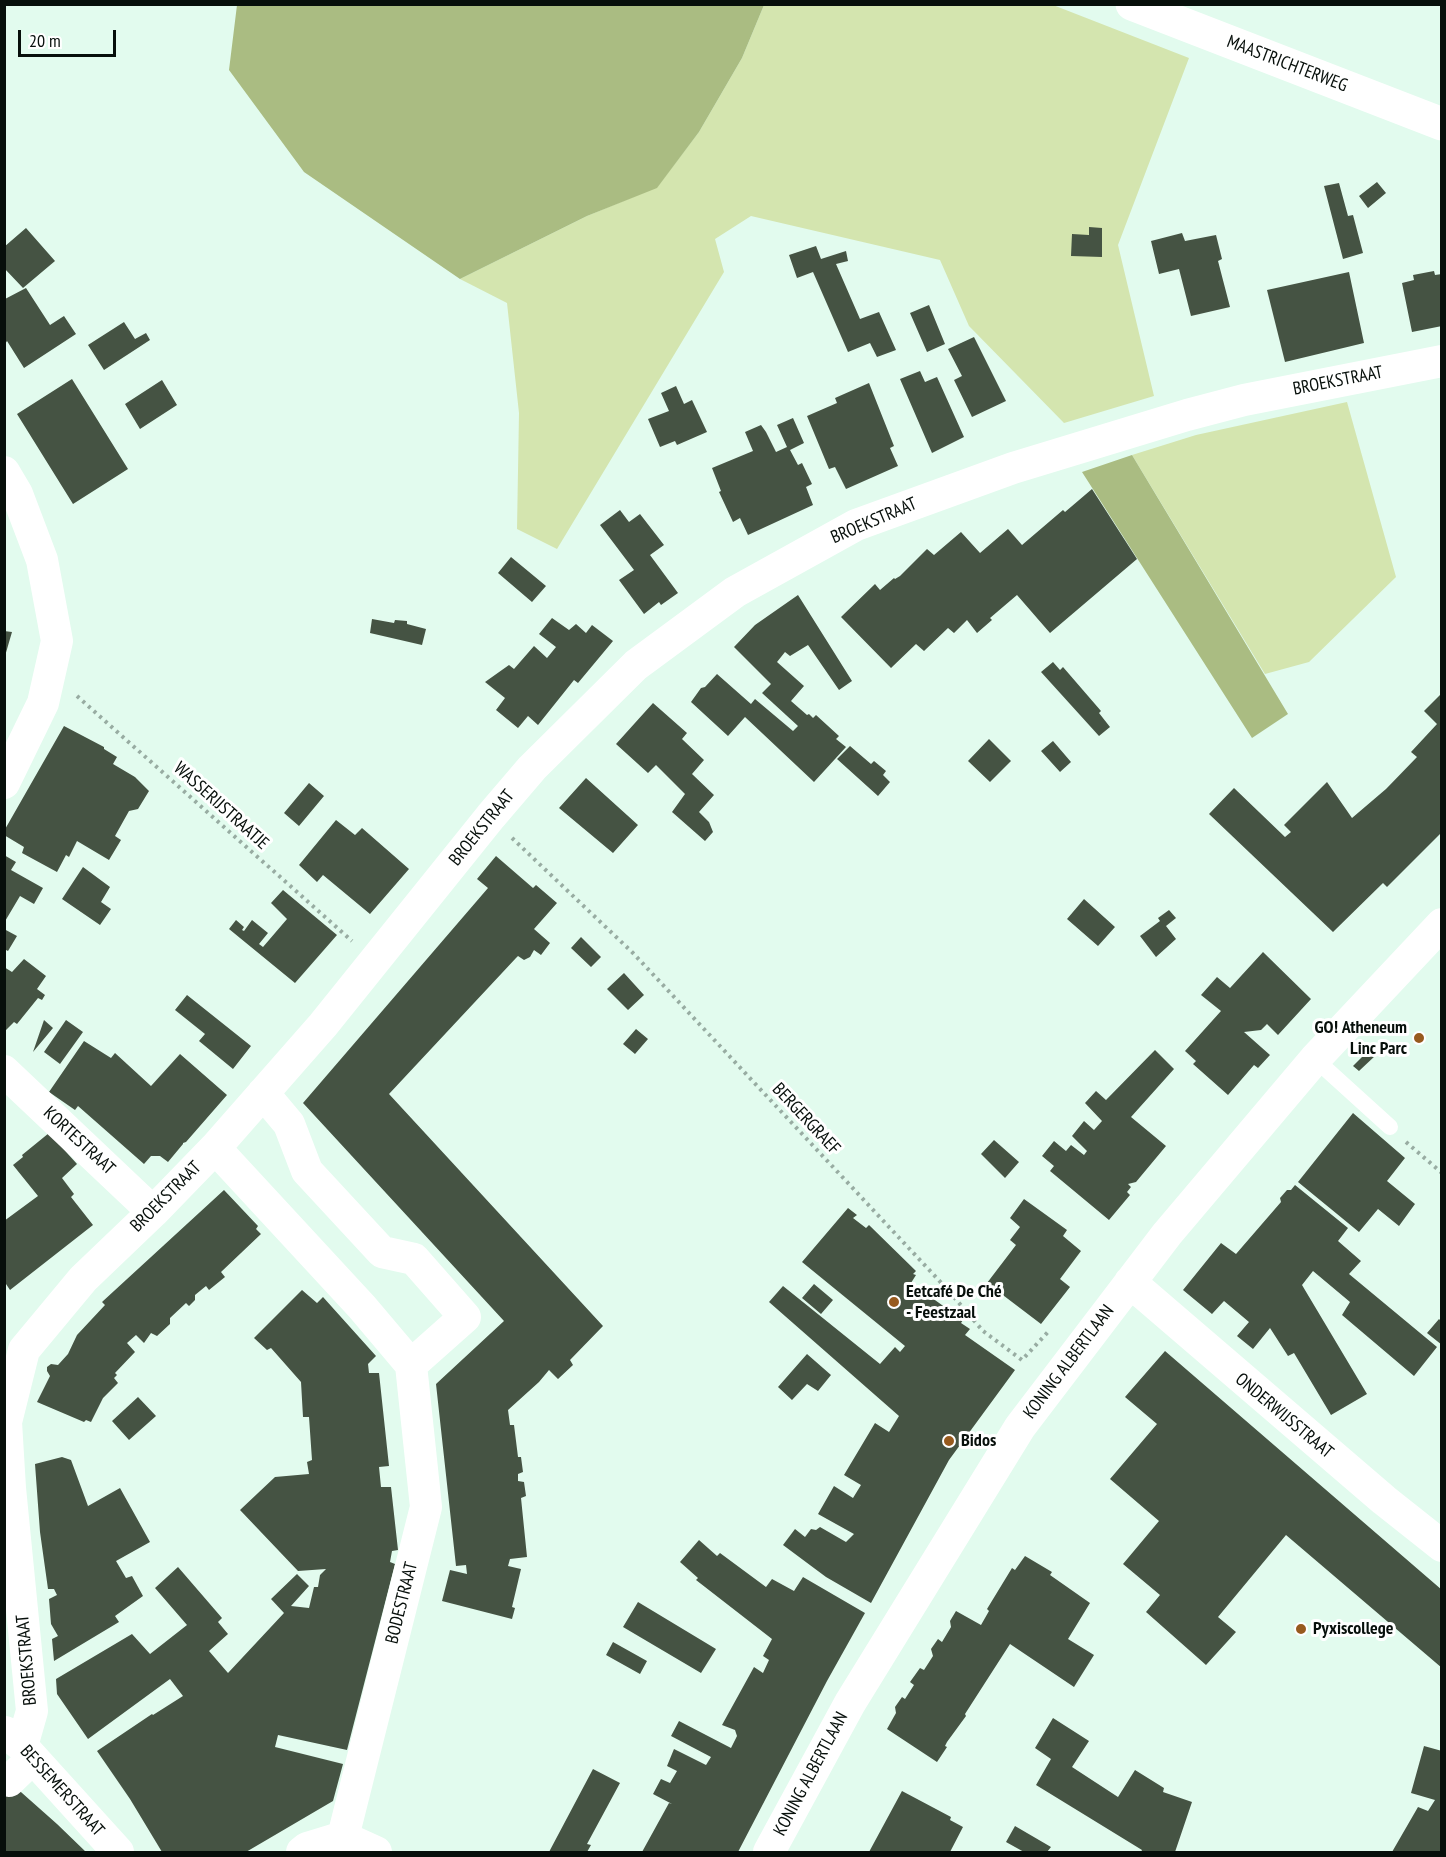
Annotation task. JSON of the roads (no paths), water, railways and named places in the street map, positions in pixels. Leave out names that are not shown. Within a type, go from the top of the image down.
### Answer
[{"type":"main road","name":"MAASTRICHTERWEG","points":[[1132,4],[1442,124]]},
{"type":"street","name":"BROEKSTRAAT","points":[[20,1745],[32,1711],[10,1488],[6,1422],[24,1350],[83,1279],[215,1148],[323,1024],[532,768],[636,665],[735,592],[856,525],[1013,468],[1187,415],[1244,400],[1442,361]]},
{"type":"street","points":[[4,472],[17,494],[42,560],[57,641],[43,703],[4,783]]},
{"type":"street","name":"KONING ALBERTLAAN","points":[[769,1852],[850,1703],[1020,1427],[1167,1234],[1315,1059],[1442,924]]},
{"type":"street","name":"KORTESTRAAT","points":[[4,1071],[153,1212]]},
{"type":"street","points":[[215,1148],[362,1307],[411,1365],[465,1317],[414,1258],[382,1252],[307,1171],[289,1124],[263,1093]]},
{"type":"street","name":"ONDERWIJSSTRAAT","points":[[1130,1282],[1384,1500],[1442,1546]]},
{"type":"street","name":"BODESTRAAT","points":[[343,1837],[426,1508],[411,1365]]},
{"type":"street","points":[[9,1781],[20,1745]]},
{"type":"street","name":"BESSEMERSTRAAT","points":[[20,1745],[118,1852]]},
{"type":"street","points":[[302,1852],[307,1848],[343,1837],[376,1852]]},
{"type":"lane","points":[[1315,1059],[1390,1127]]},
{"type":"place","name":"GO! Atheneum Linc Parc","points":[[1419,1038]]},
{"type":"place","name":"Eetcafé De Ché - Feestzaal","points":[[894,1302]]},
{"type":"place","name":"Bidos","points":[[949,1441]]},
{"type":"place","name":"Pyxiscollege","points":[[1301,1629]]}]
